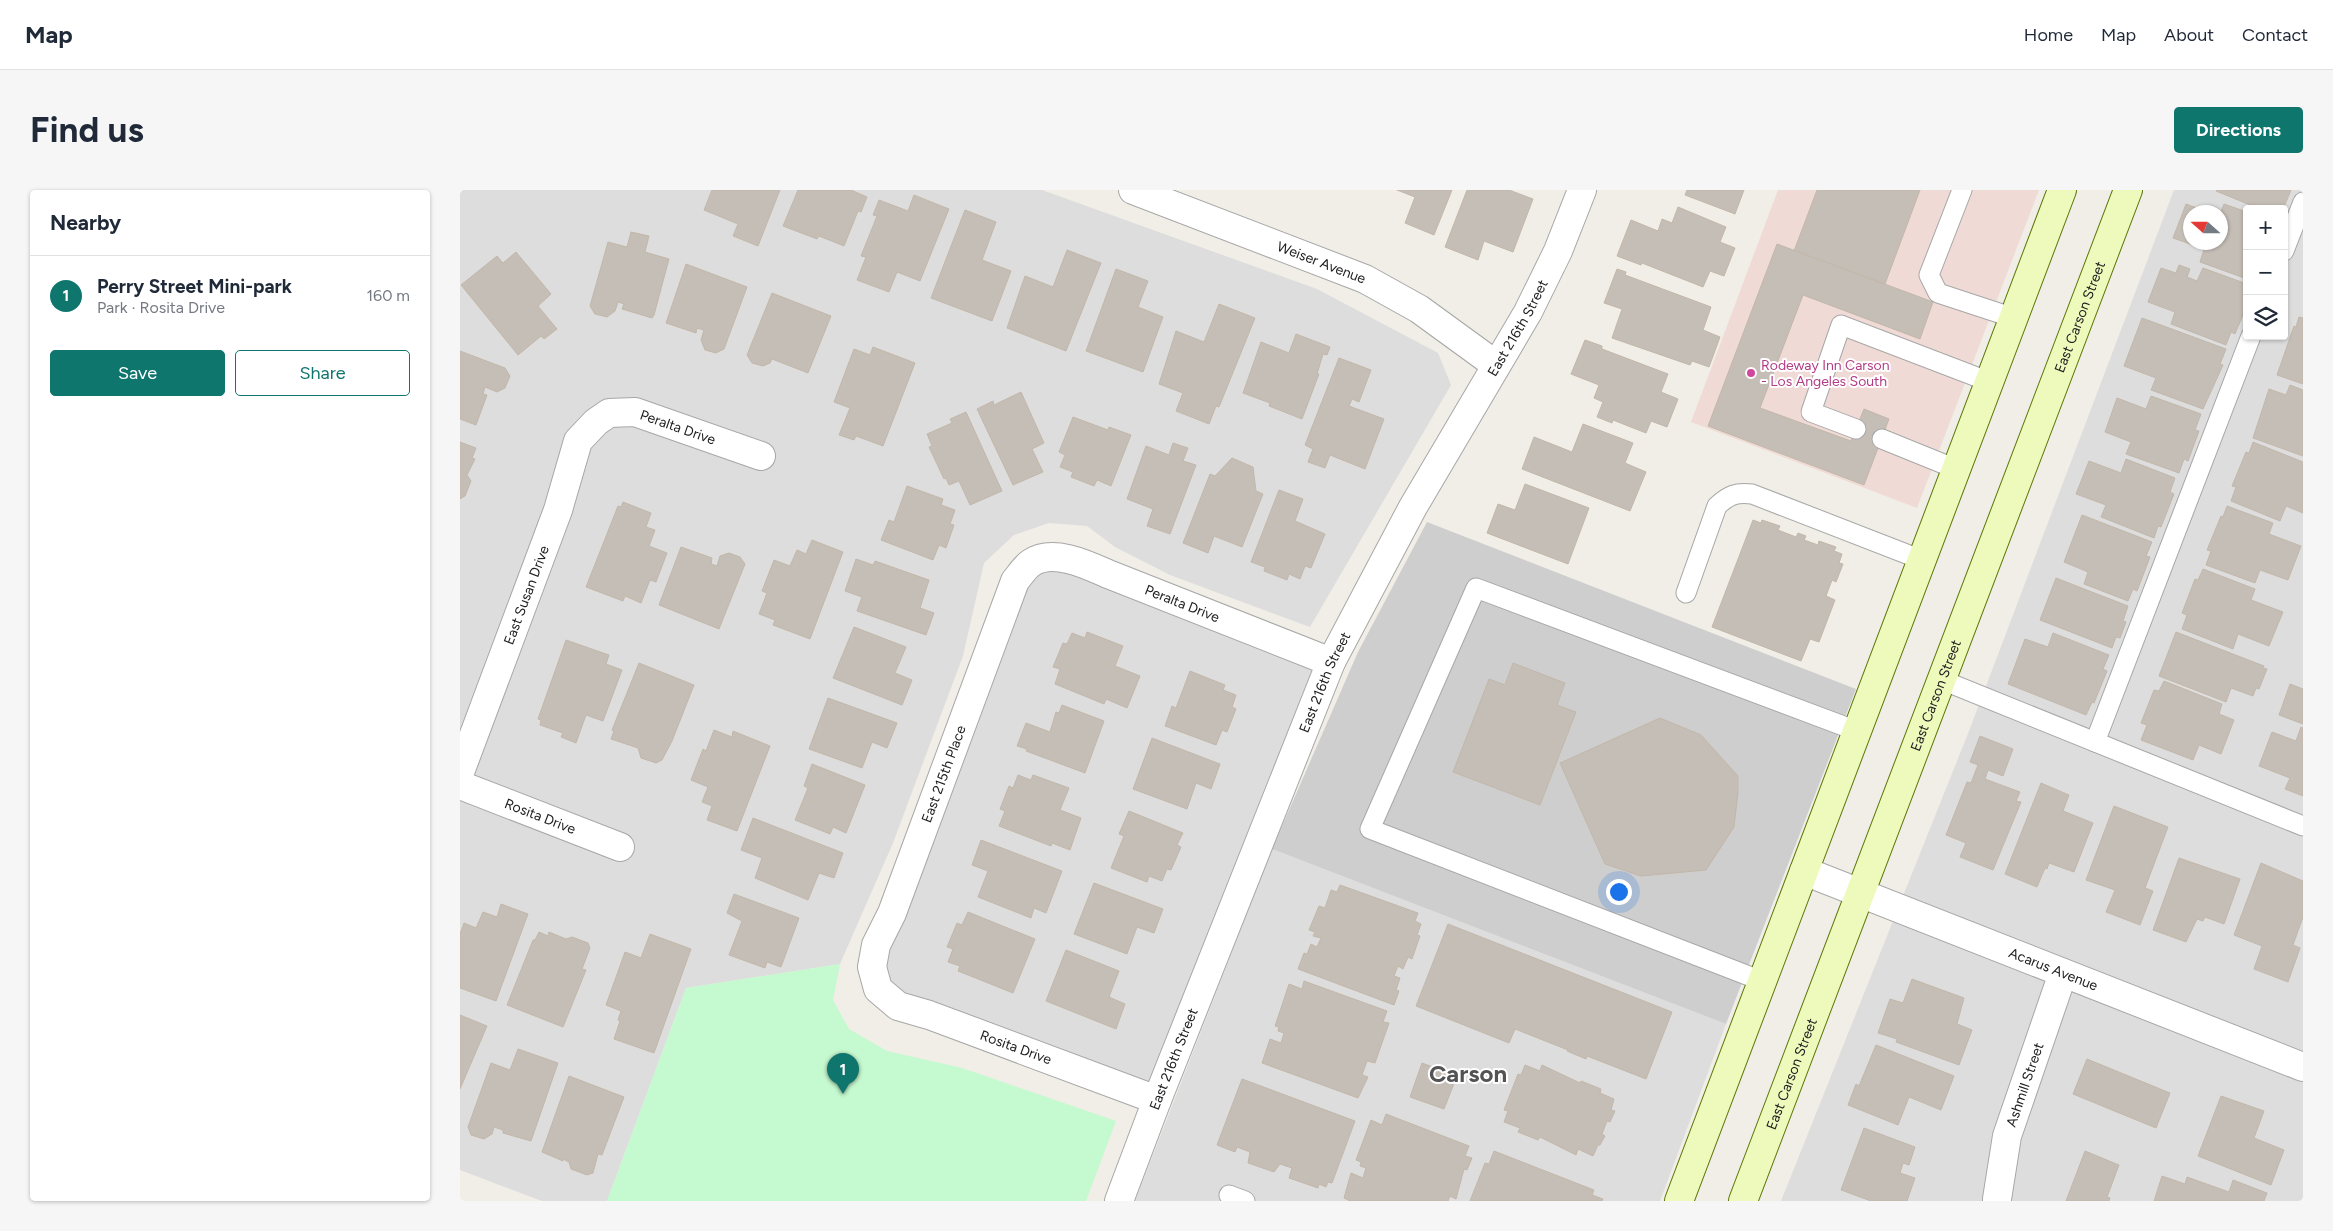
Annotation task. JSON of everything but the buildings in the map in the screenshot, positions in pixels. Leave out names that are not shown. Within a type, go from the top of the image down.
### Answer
[{"type":"main road","points":[[1679,1201],[2062,190]]},
{"type":"main road","name":"East Carson Street","points":[[1743,1201],[2128,190]]},
{"type":"street","name":"Weiser Avenue","points":[[1133,190],[1177,198],[1365,279],[1419,309],[1496,365]]},
{"type":"street","name":"East 216th Street","points":[[1119,1201],[1157,1100],[1332,662],[1413,507],[1528,312],[1558,251],[1582,190]]},
{"type":"street","name":"Peralta Drive","points":[[596,422],[610,413],[635,412],[761,456]]},
{"type":"street","name":"East Susan Drive","points":[[460,772],[558,510],[578,441],[596,422]]},
{"type":"street","name":"Peralta Drive","points":[[1032,562],[1054,557],[1085,563],[1108,574],[1332,662]]},
{"type":"street","name":"East 215th Place","points":[[878,989],[872,967],[876,945],[892,913],[1015,581],[1032,562]]},
{"type":"street","name":"Rosita Drive","points":[[460,785],[620,847]]},
{"type":"street","name":"Acarus Avenue","points":[[1804,871],[2303,1068]]},
{"type":"street","name":"Ashmill Street","points":[[1996,1200],[2007,1136],[2063,973]]},
{"type":"street","name":"Rosita Drive","points":[[878,989],[898,1006],[929,1015],[1157,1100]]},
{"type":"lane","points":[[1962,190],[1929,275],[1938,293],[2014,318]]},
{"type":"lane","points":[[2284,250],[2303,202]]},
{"type":"lane","points":[[1856,429],[1811,412],[1841,326],[1990,382]]},
{"type":"lane","points":[[2095,742],[2249,340]]},
{"type":"lane","points":[[1882,439],[1956,469]]},
{"type":"lane","points":[[1686,594],[1717,506],[1728,496],[1738,492],[1752,494],[1922,560]]},
{"type":"lane","points":[[1762,981],[1370,829],[1476,588],[1857,731]]},
{"type":"lane","points":[[1942,680],[2303,826]]},
{"type":"shaded area","points":[[460,190],[1042,190],[1317,289],[1438,353],[1451,385],[1310,627],[1170,575],[1115,547],[1087,526],[1049,523],[1014,535],[984,563],[963,656],[893,843],[840,964],[686,988],[607,1201],[542,1201],[460,1170]]},
{"type":"shaded area","points":[[1778,190],[2039,190],[1917,508],[1691,422]]},
{"type":"shaded area","points":[[2174,190],[2303,190],[2303,1201],[1781,1201],[1969,731]]},
{"type":"shaded area","points":[[1427,522],[1856,689],[1726,1024],[1272,849],[1358,652]]},
{"type":"shaded area","points":[[1056,561],[1325,664],[1153,1095],[882,987],[879,946],[1019,582]]},
{"type":"shaded area","points":[[1272,849],[1726,1024],[1660,1201],[1135,1201]]},
{"type":"green space","points":[[840,964],[833,1000],[849,1029],[887,1051],[962,1068],[1116,1121],[1086,1201],[607,1201],[686,988]]},
{"type":"place","name":"Rodeway Inn Carson - Los Angeles South","points":[[1751,373]]},
{"type":"place","name":"Perry Street Mini-park","points":[[843,1094]]},
{"type":"district","name":"Carson","points":[[1468,1074]]}]
